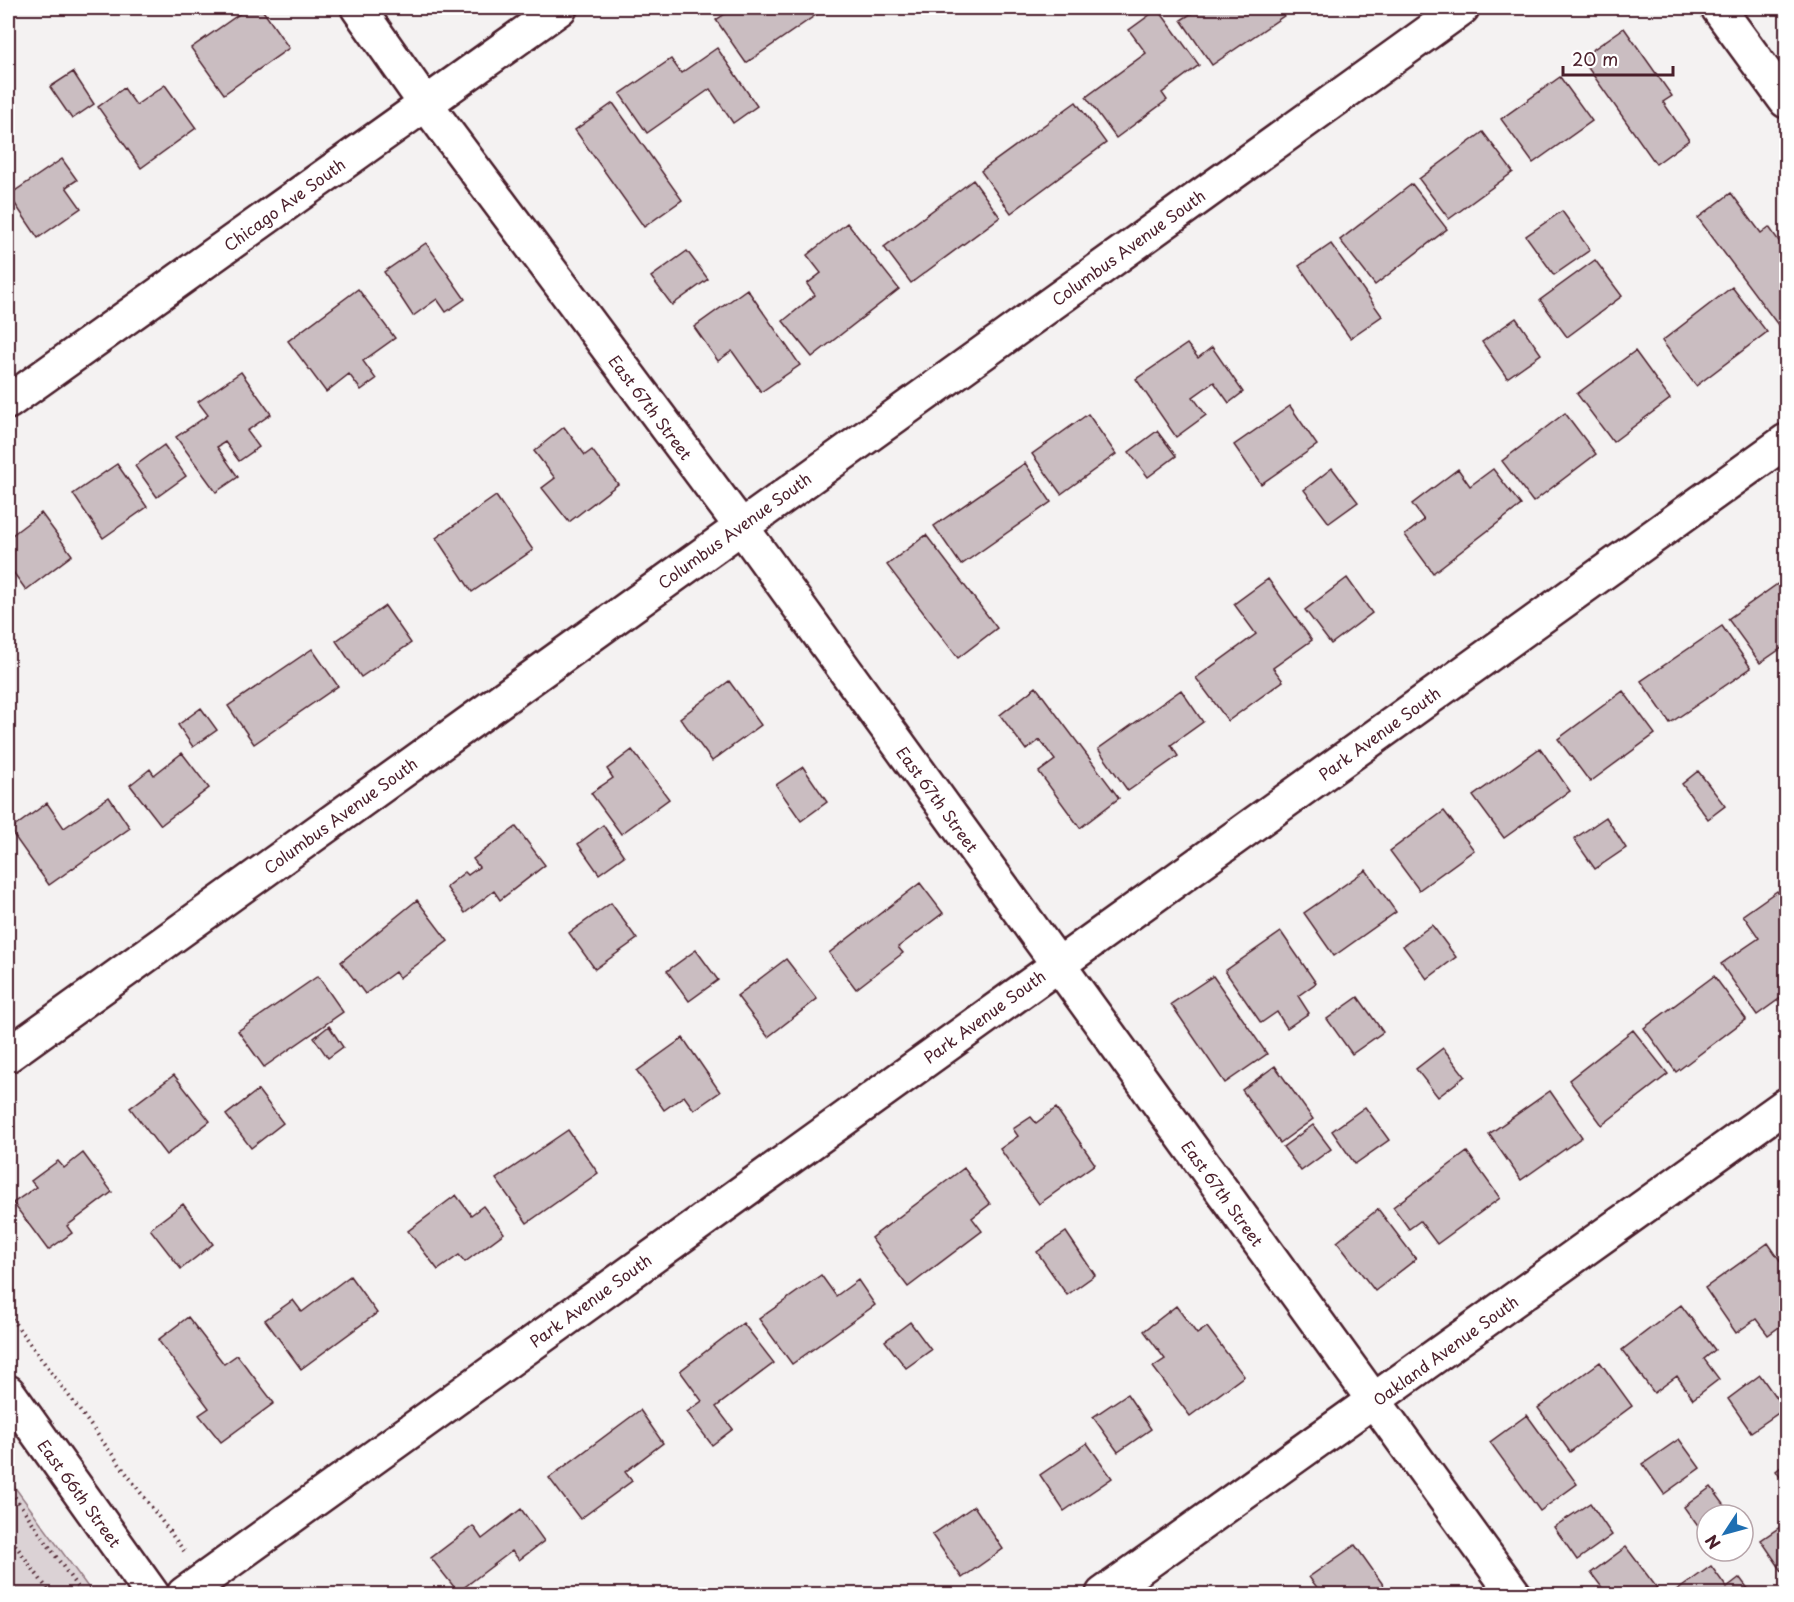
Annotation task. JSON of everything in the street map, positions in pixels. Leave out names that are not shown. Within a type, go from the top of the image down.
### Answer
[{"type":"street","name":"East 67th Street","points":[[358,8],[425,103],[740,525],[1514,1594]]},
{"type":"street","name":"Chicago Ave South","points":[[8,402],[560,8]]},
{"type":"street","name":"Columbus Avenue South","points":[[8,1055],[740,525],[1462,8]]},
{"type":"street","points":[[1718,8],[1786,101]]},
{"type":"street","name":"Park Avenue South","points":[[184,1594],[1786,441]]},
{"type":"street","name":"Oakland Avenue South","points":[[1103,1594],[1786,1105]]},
{"type":"street","name":"East 66th Street","points":[[8,1392],[153,1594]]},
{"type":"path","points":[[8,1314],[174,1540]]},
{"type":"path","points":[[8,1487],[82,1594]]},
{"type":"path","points":[[8,1535],[51,1594]]},
{"type":"shaded area","points":[[8,1478],[93,1594],[8,1594]]},
{"type":"building","points":[[248,8],[261,8],[289,48],[224,94],[191,48]]},
{"type":"building","points":[[734,8],[826,8],[746,63],[716,20]]},
{"type":"building","points":[[1200,8],[1284,8],[1288,13],[1212,65],[1181,20]]},
{"type":"building","points":[[1158,9],[1199,65],[1162,93],[1167,100],[1116,138],[1086,97],[1146,53],[1129,30]]},
{"type":"building","points":[[1624,28],[1672,96],[1663,102],[1689,140],[1656,164],[1581,58]]},
{"type":"building","points":[[717,48],[757,106],[733,123],[710,89],[647,133],[620,94],[671,59],[681,73]]},
{"type":"building","points":[[73,72],[94,104],[72,119],[50,87]]},
{"type":"building","points":[[1560,77],[1592,121],[1533,163],[1501,119]]},
{"type":"building","points":[[165,85],[196,128],[141,168],[98,107],[124,88],[136,105]]},
{"type":"building","points":[[1076,102],[1106,143],[1011,213],[981,171]]},
{"type":"building","points":[[613,103],[682,200],[644,227],[575,130]]},
{"type":"building","points":[[1483,132],[1513,172],[1449,219],[1419,179]]},
{"type":"building","points":[[62,159],[77,180],[66,187],[81,208],[38,238],[9,195]]},
{"type":"building","points":[[973,180],[1000,217],[911,283],[884,247]]},
{"type":"building","points":[[1412,184],[1447,229],[1375,285],[1340,240]]},
{"type":"building","points":[[1731,193],[1761,233],[1769,227],[1786,251],[1786,318],[1778,325],[1698,218]]},
{"type":"building","points":[[1562,211],[1590,250],[1554,275],[1526,236]]},
{"type":"building","points":[[847,223],[899,289],[812,357],[783,321],[815,295],[807,284],[821,273],[807,255]]},
{"type":"building","points":[[426,243],[465,299],[446,312],[437,299],[413,316],[384,272]]},
{"type":"building","points":[[1331,244],[1382,316],[1350,338],[1299,266]]},
{"type":"building","points":[[687,251],[708,279],[672,305],[651,277]]},
{"type":"building","points":[[1595,260],[1622,296],[1567,337],[1540,300]]},
{"type":"building","points":[[1732,287],[1767,332],[1696,386],[1662,341]]},
{"type":"building","points":[[358,289],[395,338],[363,361],[376,379],[361,390],[349,374],[326,392],[288,341]]},
{"type":"building","points":[[747,289],[800,365],[761,392],[732,351],[718,361],[694,327]]},
{"type":"building","points":[[1516,318],[1541,354],[1507,378],[1482,342]]},
{"type":"building","points":[[1187,344],[1198,358],[1212,347],[1243,392],[1229,403],[1214,382],[1193,397],[1206,415],[1176,437],[1136,379]]},
{"type":"building","points":[[1635,351],[1670,399],[1613,442],[1577,394]]},
{"type":"building","points":[[241,372],[271,414],[247,431],[259,447],[239,461],[225,442],[217,447],[238,477],[216,492],[176,437],[208,415],[198,402]]},
{"type":"building","points":[[1290,406],[1317,445],[1261,484],[1234,445]]},
{"type":"building","points":[[1565,413],[1596,454],[1533,502],[1502,461]]},
{"type":"building","points":[[1088,414],[1116,454],[1061,494],[1032,454]]},
{"type":"building","points":[[564,427],[585,455],[592,450],[618,484],[569,522],[542,488],[555,478],[534,451]]},
{"type":"building","points":[[1157,431],[1176,456],[1148,477],[1129,452]]},
{"type":"building","points":[[164,445],[186,476],[157,497],[135,466]]},
{"type":"building","points":[[1025,463],[1051,502],[961,565],[934,526]]},
{"type":"building","points":[[117,464],[147,507],[103,538],[73,494]]},
{"type":"building","points":[[1332,468],[1358,502],[1329,523],[1304,490]]},
{"type":"building","points":[[1458,469],[1470,486],[1493,469],[1521,505],[1433,573],[1405,535],[1424,520],[1412,504]]},
{"type":"building","points":[[496,496],[533,550],[472,592],[436,538]]},
{"type":"building","points":[[41,513],[72,555],[26,590],[8,565],[8,538]]},
{"type":"building","points":[[926,535],[997,628],[958,658],[887,565]]},
{"type":"building","points":[[1347,578],[1372,613],[1331,644],[1305,610]]},
{"type":"building","points":[[1786,578],[1786,645],[1760,663],[1728,619]]},
{"type":"building","points":[[1268,579],[1312,640],[1273,668],[1283,681],[1228,721],[1196,678],[1256,634],[1234,604]]},
{"type":"building","points":[[385,606],[411,643],[361,677],[336,641]]},
{"type":"building","points":[[1722,626],[1751,668],[1670,723],[1641,681]]},
{"type":"building","points":[[312,649],[338,686],[254,744],[228,706]]},
{"type":"building","points":[[729,681],[761,725],[712,761],[680,718]]},
{"type":"building","points":[[1036,687],[1119,798],[1080,828],[1039,772],[1055,760],[1040,740],[1026,750],[1000,715]]},
{"type":"building","points":[[1181,690],[1203,722],[1171,745],[1178,756],[1128,791],[1098,749]]},
{"type":"building","points":[[1623,691],[1655,734],[1590,782],[1558,739]]},
{"type":"building","points":[[201,708],[217,730],[193,747],[178,725]]},
{"type":"building","points":[[1540,748],[1570,791],[1504,838],[1473,796]]},
{"type":"building","points":[[632,750],[669,799],[621,834],[591,793],[613,778],[607,769]]},
{"type":"building","points":[[182,753],[209,788],[161,825],[130,785],[150,769],[154,775]]},
{"type":"building","points":[[803,767],[827,802],[801,821],[776,785]]},
{"type":"building","points":[[1698,771],[1725,806],[1708,819],[1682,784]]},
{"type":"building","points":[[109,797],[130,828],[49,885],[10,830],[47,803],[64,828]]},
{"type":"building","points":[[1444,811],[1474,850],[1419,890],[1390,851]]},
{"type":"building","points":[[1606,817],[1626,848],[1595,869],[1574,839]]},
{"type":"building","points":[[603,825],[624,856],[599,874],[578,844]]},
{"type":"building","points":[[516,827],[545,865],[500,900],[494,891],[465,913],[446,887],[465,872],[468,875],[479,867],[473,859]]},
{"type":"building","points":[[1366,870],[1396,912],[1334,956],[1304,913]]},
{"type":"building","points":[[920,883],[943,913],[898,947],[903,953],[856,989],[829,953]]},
{"type":"building","points":[[1777,891],[1786,904],[1786,994],[1757,1015],[1721,964],[1759,938],[1743,915]]},
{"type":"building","points":[[417,900],[448,941],[399,978],[395,972],[365,994],[341,962]]},
{"type":"building","points":[[611,903],[637,939],[595,969],[569,933]]},
{"type":"building","points":[[1432,925],[1456,957],[1427,979],[1403,946]]},
{"type":"building","points":[[1281,932],[1316,983],[1298,996],[1309,1013],[1287,1028],[1277,1012],[1261,1023],[1225,971]]},
{"type":"building","points":[[696,950],[718,980],[689,1001],[667,971]]},
{"type":"building","points":[[786,959],[817,999],[768,1037],[737,996]]},
{"type":"building","points":[[318,976],[343,1012],[264,1067],[238,1031]]},
{"type":"building","points":[[1213,976],[1267,1054],[1225,1083],[1171,1004]]},
{"type":"building","points":[[1714,976],[1746,1019],[1676,1072],[1644,1028]]},
{"type":"building","points":[[1358,997],[1383,1032],[1352,1054],[1327,1019]]},
{"type":"building","points":[[329,1026],[343,1047],[328,1058],[314,1038]]},
{"type":"building","points":[[1633,1030],[1668,1074],[1602,1125],[1569,1080]]},
{"type":"building","points":[[683,1038],[720,1092],[694,1110],[684,1096],[664,1110],[637,1071]]},
{"type":"building","points":[[1443,1048],[1465,1076],[1438,1097],[1416,1069]]},
{"type":"building","points":[[1275,1066],[1313,1119],[1280,1143],[1242,1090]]},
{"type":"building","points":[[174,1075],[210,1121],[166,1155],[130,1108]]},
{"type":"building","points":[[258,1090],[283,1123],[251,1148],[226,1115]]},
{"type":"building","points":[[1550,1091],[1582,1137],[1521,1180],[1489,1134]]},
{"type":"building","points":[[1365,1107],[1389,1140],[1355,1164],[1332,1131]]},
{"type":"building","points":[[1056,1108],[1095,1164],[1039,1204],[1000,1149],[1018,1136],[1013,1129],[1031,1117],[1036,1123]]},
{"type":"building","points":[[1313,1125],[1331,1149],[1301,1171],[1283,1147]]},
{"type":"building","points":[[568,1130],[598,1173],[527,1223],[496,1179]]},
{"type":"building","points":[[1467,1152],[1500,1198],[1437,1244],[1420,1221],[1409,1229],[1393,1207]]},
{"type":"building","points":[[83,1153],[112,1192],[67,1226],[72,1233],[48,1250],[13,1203],[36,1187],[31,1181],[58,1161],[64,1168]]},
{"type":"building","points":[[964,1168],[990,1204],[972,1218],[982,1231],[908,1287],[871,1238]]},
{"type":"building","points":[[456,1195],[471,1215],[483,1206],[504,1233],[465,1262],[459,1255],[438,1270],[408,1231]]},
{"type":"building","points":[[183,1204],[213,1244],[181,1269],[150,1229]]},
{"type":"building","points":[[1378,1209],[1416,1259],[1375,1291],[1337,1242]]},
{"type":"building","points":[[1066,1232],[1095,1275],[1067,1295],[1037,1252]]},
{"type":"building","points":[[1768,1243],[1786,1269],[1786,1298],[1781,1302],[1786,1310],[1786,1322],[1768,1335],[1756,1319],[1736,1333],[1705,1288]]},
{"type":"building","points":[[821,1275],[836,1296],[858,1280],[875,1305],[792,1364],[759,1319]]},
{"type":"building","points":[[350,1276],[377,1313],[301,1369],[265,1320],[293,1300],[302,1312]]},
{"type":"building","points":[[1681,1305],[1715,1350],[1704,1359],[1719,1379],[1693,1399],[1677,1376],[1654,1393],[1622,1350]]},
{"type":"building","points":[[1176,1306],[1197,1334],[1207,1327],[1244,1376],[1190,1416],[1153,1367],[1165,1359],[1144,1331]]},
{"type":"building","points":[[188,1317],[224,1364],[237,1355],[274,1403],[221,1442],[199,1415],[209,1408],[158,1340]]},
{"type":"building","points":[[910,1322],[931,1350],[906,1368],[885,1341]]},
{"type":"building","points":[[743,1323],[774,1363],[716,1407],[733,1429],[712,1445],[687,1412],[702,1401],[680,1371]]},
{"type":"building","points":[[1600,1362],[1632,1406],[1570,1452],[1538,1408]]},
{"type":"building","points":[[1760,1375],[1784,1409],[1751,1432],[1728,1399]]},
{"type":"building","points":[[1127,1394],[1151,1429],[1118,1452],[1093,1417]]},
{"type":"building","points":[[640,1410],[663,1443],[625,1472],[632,1481],[580,1519],[549,1478]]},
{"type":"building","points":[[1527,1415],[1577,1484],[1540,1511],[1490,1442]]},
{"type":"building","points":[[1679,1439],[1700,1468],[1664,1494],[1643,1464]]},
{"type":"building","points":[[1087,1443],[1112,1478],[1064,1511],[1040,1475]]},
{"type":"building","points":[[1786,1463],[1786,1486],[1776,1471]]},
{"type":"building","points":[[1711,1487],[1723,1503],[1695,1503],[1695,1522],[1684,1507]]},
{"type":"building","points":[[1590,1503],[1612,1535],[1577,1560],[1554,1527]]},
{"type":"building","points":[[974,1506],[1003,1549],[962,1578],[932,1535]]},
{"type":"building","points":[[521,1509],[544,1541],[519,1560],[512,1551],[458,1592],[431,1558],[473,1526],[482,1539]]},
{"type":"building","points":[[1786,1523],[1786,1577],[1761,1540]]},
{"type":"building","points":[[1355,1545],[1384,1586],[1371,1594],[1322,1594],[1309,1577]]},
{"type":"building","points":[[1626,1547],[1657,1588],[1647,1594],[1607,1594],[1591,1573]]},
{"type":"building","points":[[1711,1566],[1727,1588],[1740,1578],[1752,1594],[1677,1594],[1675,1592]]}]
